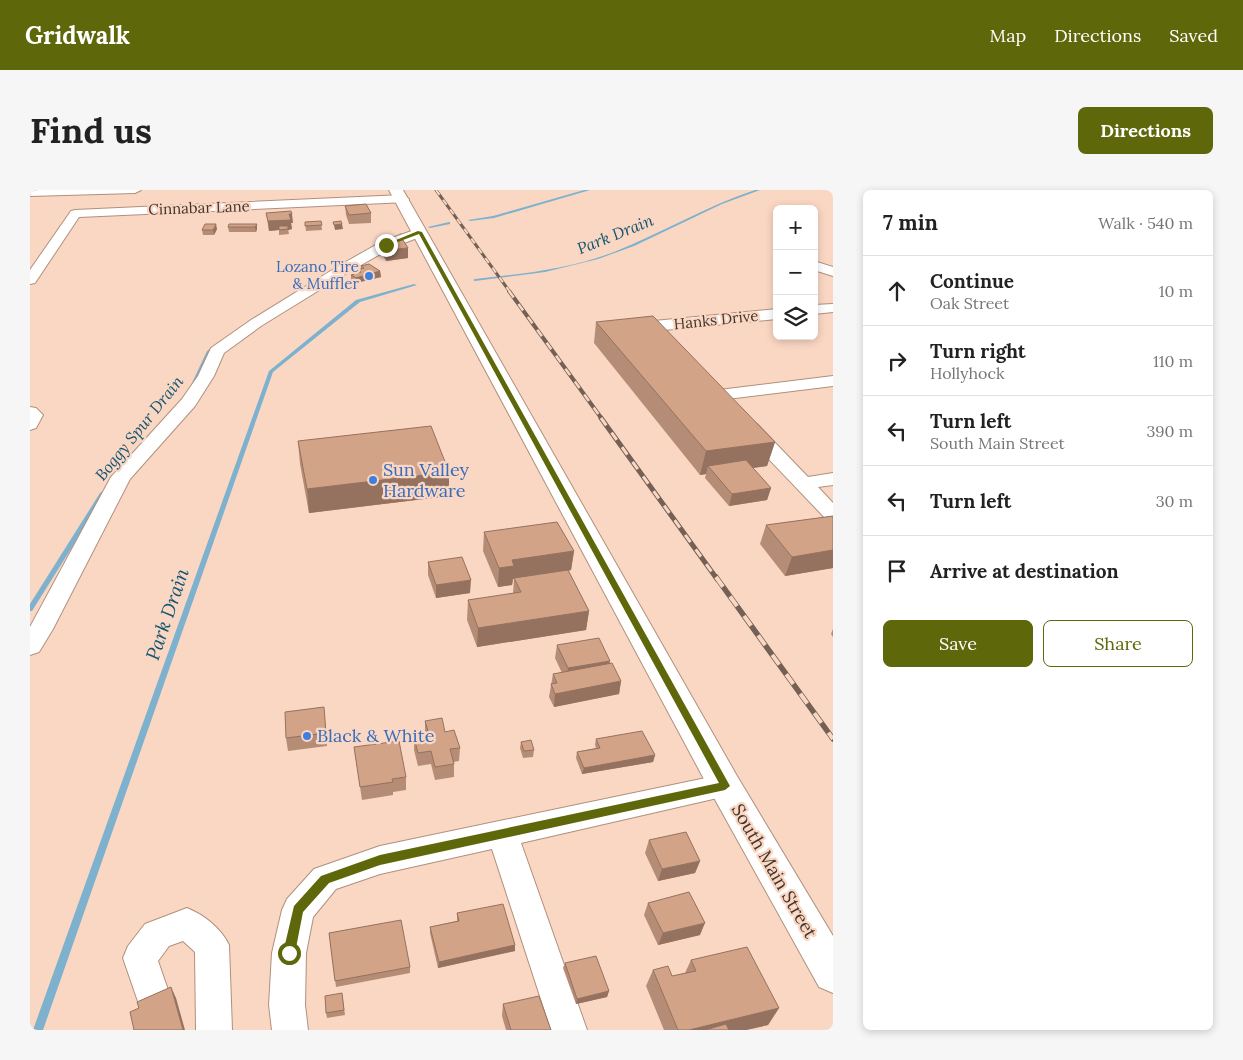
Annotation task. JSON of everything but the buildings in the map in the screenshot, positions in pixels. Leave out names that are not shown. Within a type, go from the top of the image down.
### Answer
[{"type":"main road","name":"South Main Street","points":[[399,195],[725,786],[833,974]]},
{"type":"street","points":[[30,193],[135,190]]},
{"type":"street","name":"Cinnabar Lane","points":[[30,280],[36,260],[75,214],[399,195]]},
{"type":"street","points":[[30,646],[41,629],[121,477],[189,402],[206,376],[217,351],[256,323],[342,270],[386,245],[420,232]]},
{"type":"street","points":[[818,266],[833,272]]},
{"type":"street","points":[[818,310],[833,308]]},
{"type":"street","name":"Hanks Drive","points":[[667,340],[654,326],[773,314]]},
{"type":"street","points":[[706,381],[833,516]]},
{"type":"street","points":[[719,395],[833,381]]},
{"type":"street","points":[[30,412],[34,415],[30,424]]},
{"type":"street","points":[[803,484],[833,479]]},
{"type":"street","points":[[290,1030],[287,1005],[289,953],[298,910],[325,879],[380,860],[725,786]]},
{"type":"street","points":[[502,833],[569,1030]]},
{"type":"street","points":[[156,1007],[140,958],[158,934],[187,924],[212,946],[214,1030]]},
{"type":"waterway","name":"Boggy Spur Drain","points":[[470,220],[493,217],[588,190]]},
{"type":"waterway","name":"Park Drain","points":[[475,280],[545,271],[597,259],[739,196],[758,190]]},
{"type":"waterway","name":"Boggy Spur Drain","points":[[430,227],[449,223]]},
{"type":"waterway","name":"Boggy Spur Drain","points":[[376,246],[402,234]]},
{"type":"waterway","name":"Park Drain","points":[[38,1030],[271,371],[358,301],[415,285]]},
{"type":"waterway","name":"Boggy Spur Drain","points":[[193,385],[209,351],[217,346]]},
{"type":"waterway","name":"Boggy Spur Drain","points":[[30,609],[103,493]]},
{"type":"railway","points":[[436,190],[510,292]]},
{"type":"railway","points":[[509,291],[602,419]]},
{"type":"railway","points":[[601,418],[717,579]]},
{"type":"railway","points":[[716,577],[833,739]]},
{"type":"place","name":"Lozano Tire & Muffler","points":[[369,276]]},
{"type":"place","name":"Sun Valley Hardware","points":[[373,480]]},
{"type":"place","name":"Black & White","points":[[307,736]]},
{"type":"route","points":[[289,953],[298,910],[325,879],[380,860],[725,786],[420,232],[386,245]]}]
